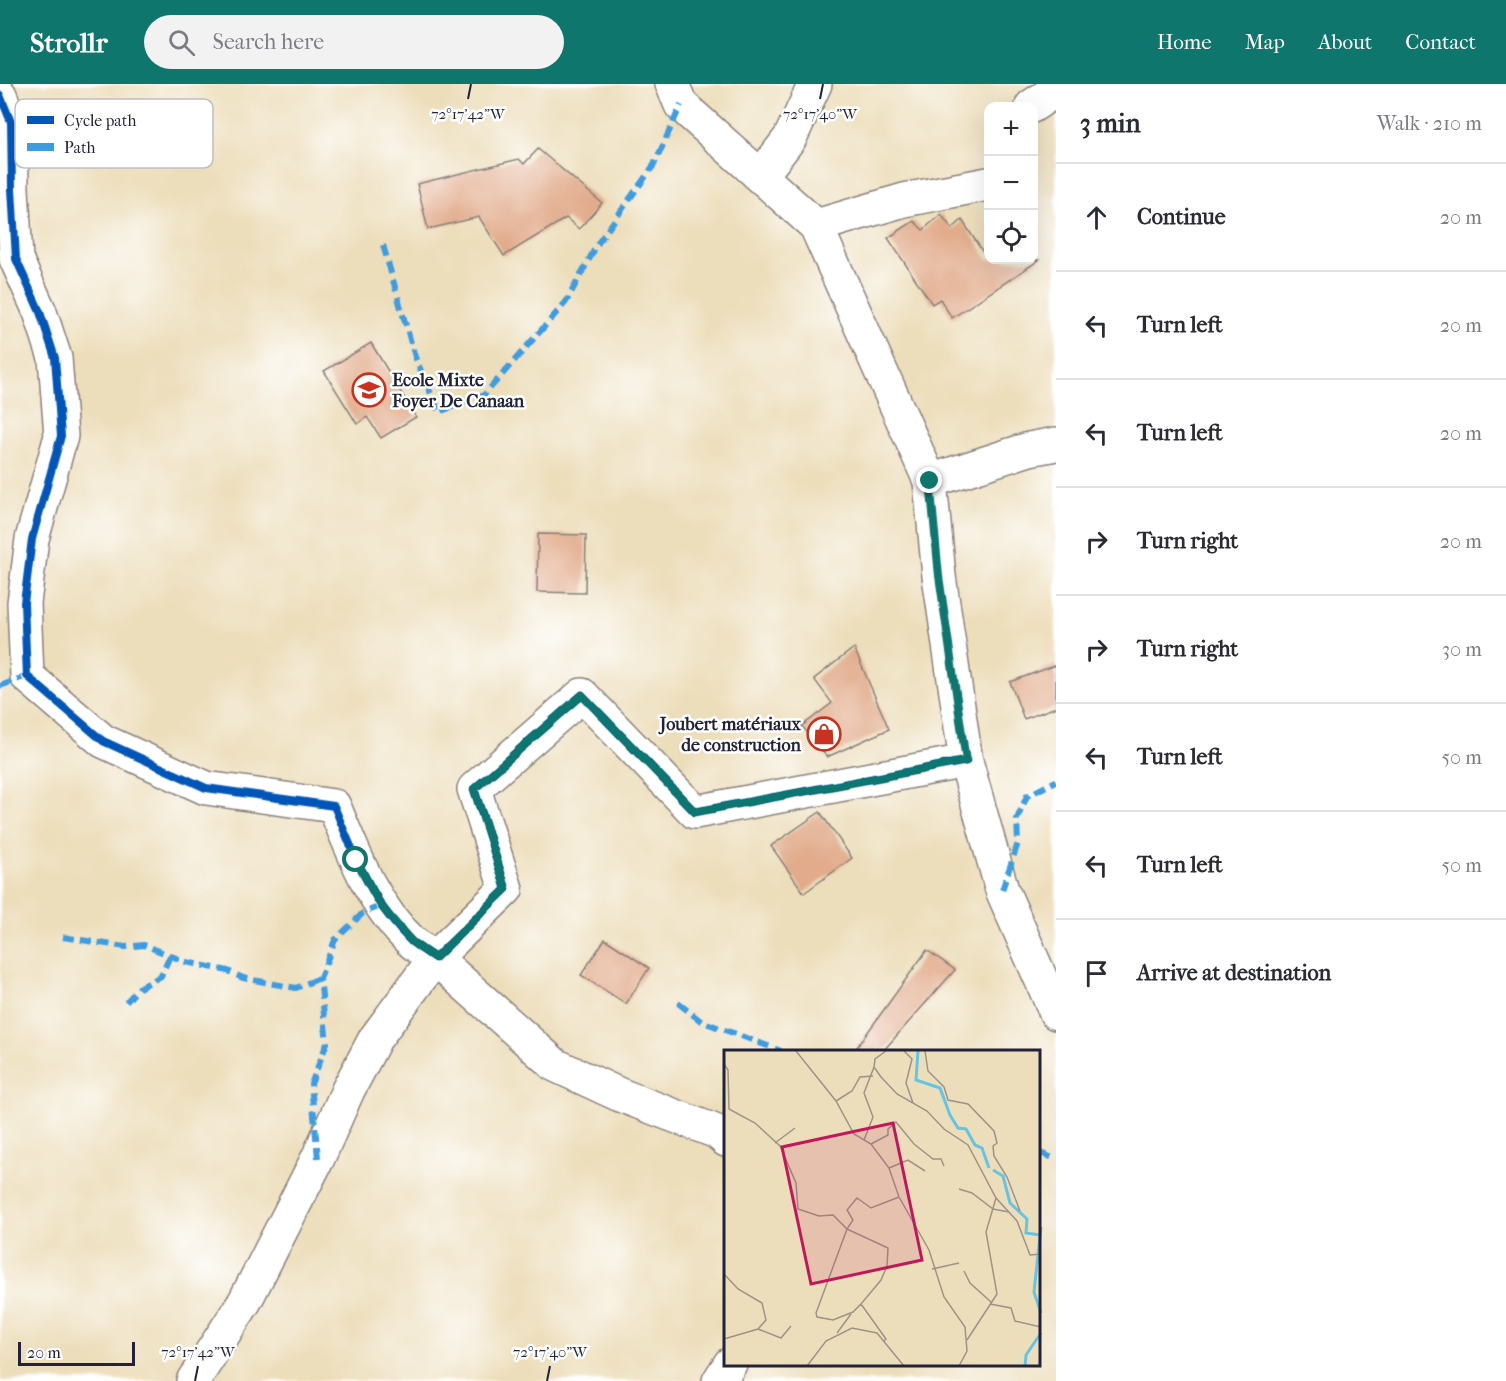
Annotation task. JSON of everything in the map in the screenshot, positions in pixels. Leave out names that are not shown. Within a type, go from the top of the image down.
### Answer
[{"type":"street","points":[[672,84],[681,105],[816,226],[930,481],[939,576],[966,761],[1002,890],[1056,1013]]},
{"type":"street","points":[[760,177],[789,138],[815,84]]},
{"type":"street","points":[[1038,102],[1056,90]]},
{"type":"street","points":[[0,95],[11,122],[16,259],[40,312],[55,358],[61,436],[31,550],[24,603],[27,676],[104,741],[206,788],[334,806],[356,860],[381,906],[412,942],[435,958],[555,1065],[620,1095],[717,1132],[724,1138]]},
{"type":"street","points":[[816,226],[904,200],[984,185]]},
{"type":"street","points":[[930,481],[1029,449],[1056,444]]},
{"type":"street","points":[[193,1381],[245,1301],[318,1158],[348,1090],[375,1039],[435,958],[506,889],[474,789],[582,695],[695,812],[966,761]]},
{"type":"street","points":[[719,1381],[729,1366]]},
{"type":"building","points":[[538,149],[602,203],[579,229],[566,218],[504,256],[479,217],[428,229],[417,184],[519,159],[524,164]]},
{"type":"building","points":[[941,214],[952,229],[962,220],[984,254],[984,264],[1033,264],[952,318],[940,299],[932,304],[888,238],[914,221],[923,230]]},
{"type":"building","points":[[371,343],[416,417],[381,438],[367,417],[357,424],[324,371]]},
{"type":"building","points":[[538,534],[586,535],[585,593],[537,592]]},
{"type":"building","points":[[854,648],[889,729],[827,757],[802,726],[832,703],[814,679]]},
{"type":"building","points":[[1056,665],[1056,707],[1024,719],[1010,682]]},
{"type":"building","points":[[820,812],[852,858],[804,893],[771,846]]},
{"type":"building","points":[[605,939],[649,968],[626,1004],[581,975]]},
{"type":"building","points":[[927,950],[955,970],[884,1050],[861,1050],[857,1047]]},
{"type":"marked path","points":[[383,245],[415,357],[439,412],[484,395],[566,302],[598,243],[654,165],[681,105]]},
{"type":"marked path","points":[[0,686],[27,676]]},
{"type":"marked path","points":[[1002,890],[1018,843],[1017,819],[1027,796],[1056,781]]},
{"type":"marked path","points":[[318,1158],[311,1084],[327,1043],[320,978],[335,940],[363,913],[381,906]]},
{"type":"marked path","points":[[63,937],[125,947],[144,945],[186,962],[228,971],[243,978],[296,988],[320,978]]},
{"type":"marked path","points":[[126,1002],[139,988],[161,976],[170,956]]},
{"type":"marked path","points":[[678,1003],[701,1021],[778,1050]]},
{"type":"marked path","points":[[1041,1153],[1056,1159]]},
{"type":"cycle path","points":[[0,95],[11,122],[16,259],[40,312],[55,358],[61,436],[32,539],[24,603],[27,676],[103,741],[206,788],[334,806],[375,896],[398,928],[412,942],[435,958],[506,889],[474,789],[582,695],[695,812],[966,761]]},
{"type":"place","name":"Ecole Mixte Foyer De Canaan","points":[[369,390]]},
{"type":"place","name":"Joubert matériaux de construction","points":[[824,734]]},
{"type":"route","points":[[356,860],[381,906],[412,942],[435,958],[506,889],[474,789],[582,695],[695,812],[966,761],[939,576],[930,481]]}]
